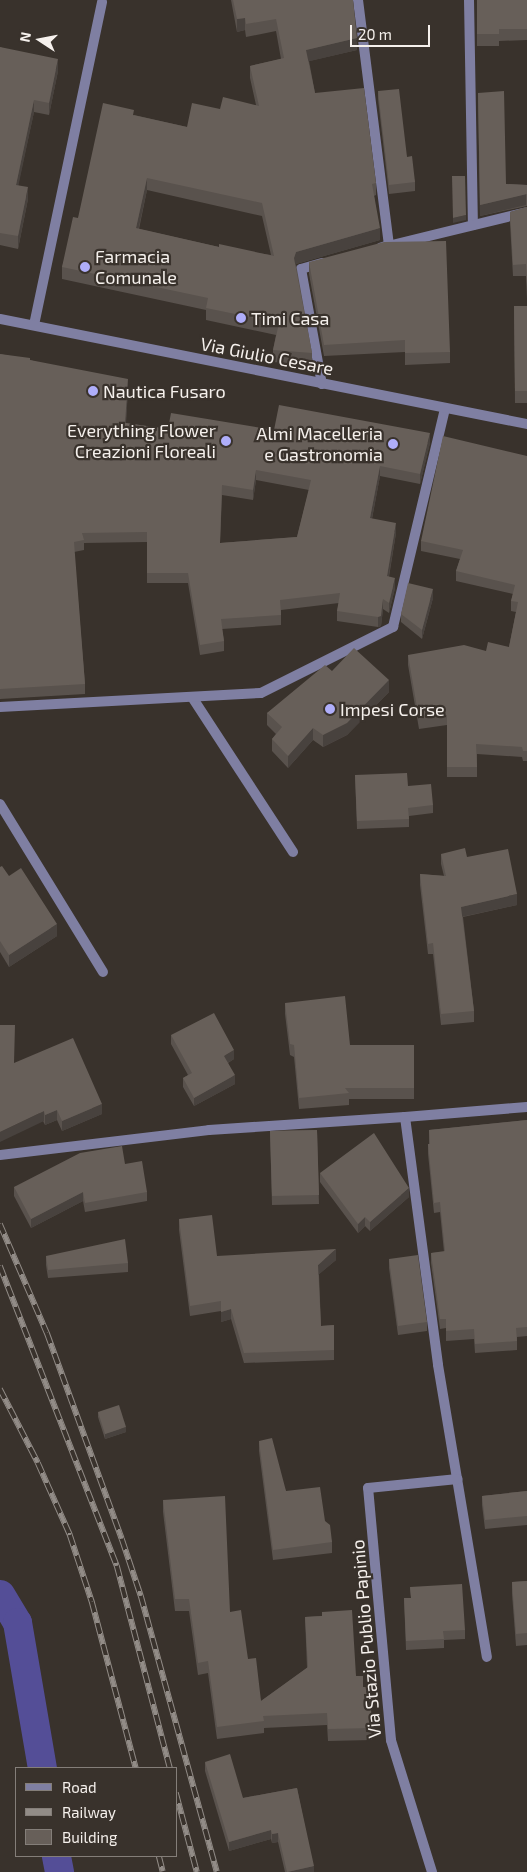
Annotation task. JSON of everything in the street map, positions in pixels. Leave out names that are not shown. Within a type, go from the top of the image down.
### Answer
[{"type":"street","points":[[358,0],[389,245]]},
{"type":"street","points":[[469,0],[474,225]]},
{"type":"street","points":[[34,325],[102,2]]},
{"type":"street","points":[[371,250],[527,212]]},
{"type":"street","points":[[322,384],[301,269],[336,259]]},
{"type":"street","name":"Via Giulio Cesare","points":[[0,319],[527,424]]},
{"type":"street","points":[[0,707],[261,693],[393,627],[445,408]]},
{"type":"street","points":[[192,697],[293,852]]},
{"type":"street","points":[[0,804],[102,972]]},
{"type":"street","points":[[0,1154],[46,1151],[209,1130],[527,1107]]},
{"type":"street","points":[[405,1117],[438,1365],[487,1657]]},
{"type":"street","name":"Via Stazio Publio Papinio","points":[[432,1872],[391,1740],[368,1488],[458,1480]]},
{"type":"building","points":[[233,0],[353,0],[357,38],[306,50],[315,93],[364,88],[376,183],[372,184],[380,228],[296,252],[294,258],[312,353],[273,350],[279,323],[206,308],[208,298],[62,267],[73,217],[78,218],[103,103],[134,110],[133,115],[187,127],[192,103],[220,109],[223,97],[259,106],[250,66],[284,58],[276,19],[246,24],[245,18],[237,19]],"holes":[[[147,178],[262,203],[274,256],[219,244],[219,247],[136,228]]]},
{"type":"building","points":[[477,0],[527,0],[527,29],[499,29],[499,34],[477,34]]},
{"type":"building","points":[[0,47],[58,59],[49,103],[34,100],[16,185],[28,187],[18,236],[0,233]]},
{"type":"building","points":[[399,89],[407,157],[412,156],[415,182],[389,185],[378,91]]},
{"type":"building","points":[[504,91],[506,184],[527,185],[527,194],[480,205],[478,93]]},
{"type":"building","points":[[452,176],[465,176],[466,215],[453,218]]},
{"type":"building","points":[[527,207],[527,287],[526,264],[513,265],[510,212]]},
{"type":"building","points":[[446,241],[450,352],[405,353],[405,340],[324,345],[309,262],[384,242]]},
{"type":"building","points":[[514,306],[527,306],[527,391],[515,391]]},
{"type":"building","points":[[0,354],[30,358],[30,360],[128,379],[125,423],[168,429],[171,413],[274,430],[279,405],[430,433],[420,474],[380,466],[370,518],[396,523],[387,576],[395,578],[389,603],[383,599],[381,616],[337,611],[340,593],[280,600],[281,615],[221,619],[224,641],[200,645],[188,573],[147,573],[147,532],[82,533],[84,540],[74,542],[85,684],[0,689]],"holes":[[[256,470],[311,480],[297,537],[220,543],[222,485],[253,490]]]},
{"type":"building","points":[[443,436],[527,456],[527,751],[523,751],[522,747],[476,744],[477,767],[447,767],[447,715],[419,719],[408,655],[464,645],[486,651],[488,642],[509,647],[518,602],[511,601],[515,585],[456,571],[463,550],[421,541]]},
{"type":"building","points":[[408,583],[433,589],[422,630],[401,614]]},
{"type":"building","name":"Impesi Corse","points":[[354,648],[389,680],[347,723],[323,735],[313,728],[288,756],[272,739],[282,727],[267,713],[325,665],[332,671]]},
{"type":"building","points":[[407,773],[408,786],[431,784],[433,805],[408,808],[409,819],[357,821],[355,775]]},
{"type":"building","points":[[465,848],[467,857],[508,849],[517,894],[461,907],[474,1011],[441,1014],[433,943],[428,944],[420,874],[446,876],[441,854]]},
{"type":"building","points":[[2,866],[9,876],[21,868],[57,924],[9,955],[0,941],[0,867]]},
{"type":"building","points":[[345,996],[350,1045],[414,1045],[414,1088],[345,1088],[349,1093],[299,1098],[294,1045],[290,1044],[285,1003]]},
{"type":"building","points":[[214,1013],[234,1050],[224,1056],[235,1075],[194,1098],[183,1078],[192,1073],[171,1035]]},
{"type":"building","points":[[0,1025],[15,1025],[14,1063],[73,1038],[102,1104],[62,1121],[57,1110],[45,1115],[44,1111],[0,1132]]},
{"type":"building","points":[[527,1120],[527,1327],[516,1328],[517,1341],[475,1344],[474,1329],[446,1331],[446,1319],[440,1319],[431,1253],[445,1251],[440,1202],[434,1203],[428,1144],[430,1144],[429,1130]]},
{"type":"building","points":[[317,1130],[319,1195],[272,1196],[270,1131]]},
{"type":"building","points":[[374,1133],[409,1188],[370,1222],[365,1217],[358,1224],[320,1173]]},
{"type":"building","points":[[122,1146],[125,1164],[142,1161],[147,1192],[85,1203],[83,1192],[31,1219],[14,1187],[80,1153]]},
{"type":"building","points":[[212,1215],[217,1256],[336,1249],[318,1265],[321,1326],[334,1325],[334,1350],[244,1353],[231,1309],[221,1312],[221,1301],[190,1306],[179,1219]]},
{"type":"building","points":[[125,1239],[128,1263],[48,1270],[46,1256]]},
{"type":"building","points":[[418,1255],[427,1322],[398,1326],[389,1259]]},
{"type":"building","points":[[119,1405],[126,1427],[105,1434],[98,1412]]},
{"type":"building","points":[[272,1438],[286,1491],[320,1487],[325,1521],[330,1525],[332,1542],[273,1550],[259,1441]]},
{"type":"building","points":[[527,1491],[527,1516],[485,1520],[482,1496]]},
{"type":"building","points":[[225,1496],[230,1612],[241,1610],[248,1659],[256,1658],[261,1701],[308,1667],[305,1617],[322,1616],[322,1612],[352,1610],[356,1676],[363,1676],[363,1687],[370,1687],[372,1728],[328,1729],[327,1713],[263,1716],[264,1721],[217,1727],[208,1661],[198,1663],[189,1599],[175,1599],[163,1500]]},
{"type":"building","points":[[527,1581],[527,1633],[516,1634],[512,1582]]},
{"type":"building","points":[[462,1584],[465,1630],[443,1631],[444,1639],[406,1641],[404,1598],[411,1598],[410,1587]]},
{"type":"building","points":[[230,1754],[243,1798],[297,1788],[314,1866],[287,1872],[278,1833],[272,1834],[271,1830],[229,1842],[205,1762]]},
{"type":"waterway","points":[[0,1594],[17,1622],[42,1767]]},
{"type":"waterway","points":[[56,1857],[59,1872]]},
{"type":"railway","points":[[0,1224],[47,1333],[122,1539],[141,1596],[217,1872]]},
{"type":"railway","points":[[0,1266],[117,1566],[170,1767]]},
{"type":"railway","points":[[0,1389],[38,1463],[70,1535],[92,1602],[136,1767]]},
{"type":"railway","points":[[178,1801],[197,1872]]},
{"type":"railway","points":[[159,1857],[163,1872]]},
{"type":"place","name":"Farmacia Comunale","points":[[85,267]]},
{"type":"place","name":"Timi Casa","points":[[241,318]]},
{"type":"place","name":"Nautica Fusaro","points":[[93,391]]},
{"type":"place","name":"Everything Flower Creazioni Floreali","points":[[226,441]]},
{"type":"place","name":"Almi Macelleria e Gastronomia","points":[[393,444]]},
{"type":"place","name":"Impesi Corse","points":[[330,709]]}]
